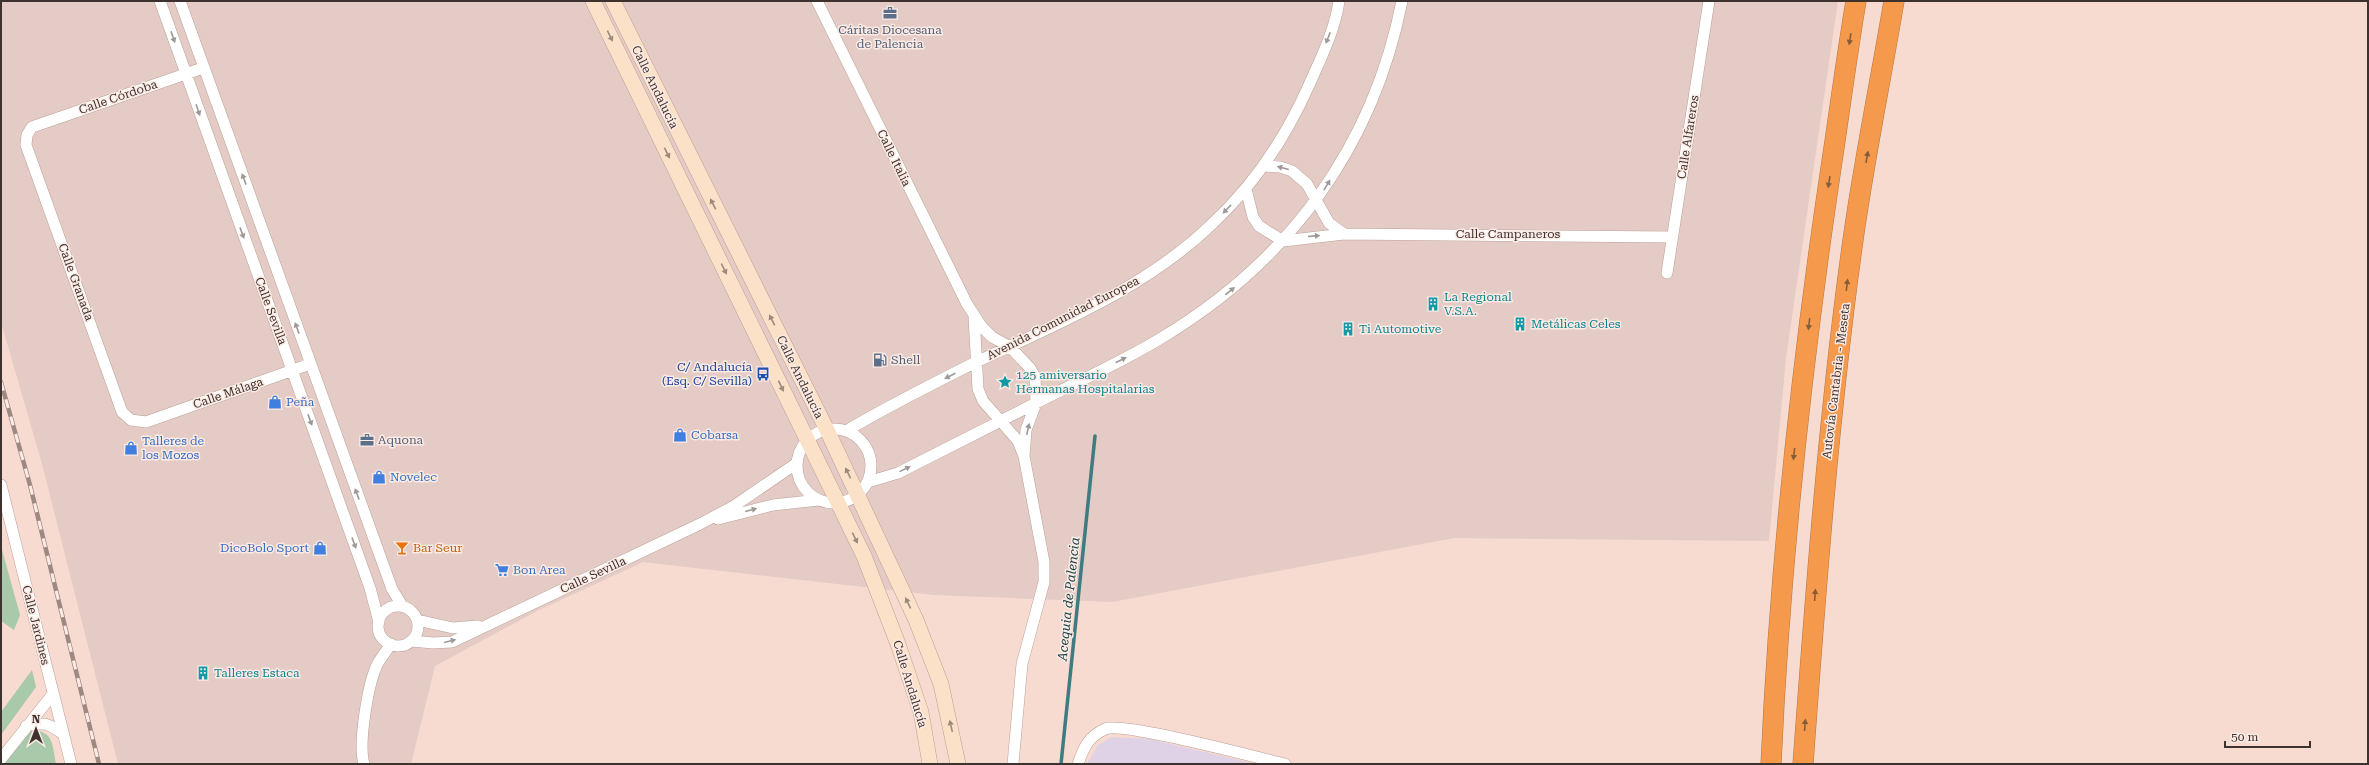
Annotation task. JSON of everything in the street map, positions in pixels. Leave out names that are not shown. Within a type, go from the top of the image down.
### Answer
[{"type":"highway","points":[[1771,764],[1786,529],[1800,398],[1814,283],[1856,1]]},
{"type":"highway","name":"Autovía Cantabria - Meseta","points":[[1802,764],[1820,532],[1837,366],[1854,232],[1894,1]]},
{"type":"main road","name":"Calle Andalucía","points":[[593,1],[864,556],[898,644],[920,712],[930,764]]},
{"type":"main road","name":"Calle Andalucía","points":[[613,1],[827,430],[916,620],[941,684],[958,764]]},
{"type":"street","name":"Calle Sevilla","points":[[160,1],[370,588],[379,622]]},
{"type":"street","name":"Calle Sevilla","points":[[180,1],[392,589],[403,607]]},
{"type":"street","name":"Calle Italia","points":[[817,1],[942,257],[973,313],[992,337],[1010,347]]},
{"type":"street","name":"Avenida Comunidad Europea","points":[[846,431],[889,406],[1010,347],[1140,279],[1212,225],[1246,189],[1264,166],[1301,103],[1338,14],[1339,1]]},
{"type":"street","points":[[868,482],[898,473],[1130,356],[1181,326],[1230,291],[1283,241],[1317,201],[1364,121],[1396,29],[1402,1]]},
{"type":"street","name":"Calle Alfareros","points":[[1667,273],[1709,1]]},
{"type":"street","name":"Calle Córdoba","points":[[32,127],[203,68]]},
{"type":"street","name":"Calle Granada","points":[[32,127],[27,135],[26,145],[122,412],[131,420],[146,422]]},
{"type":"street","points":[[1264,166],[1280,167],[1292,171],[1307,184],[1329,223],[1344,234]]},
{"type":"street","points":[[1246,189],[1253,217],[1259,226],[1283,241]]},
{"type":"street","name":"Calle Campaneros","points":[[1283,241],[1344,234],[1672,237]]},
{"type":"street","name":"Calle Italia","points":[[973,313],[977,346],[975,363]]},
{"type":"street","points":[[1010,347],[1030,368],[1035,377],[1036,403],[1026,430],[1024,456]]},
{"type":"street","points":[[975,363],[978,389],[983,401],[1018,441],[1024,456],[1044,562],[1044,582],[1022,664],[1013,764]]},
{"type":"street","name":"Calle Málaga","points":[[146,422],[310,364]]},
{"type":"street","points":[[827,430],[846,431],[857,437],[867,449],[871,466],[868,482],[858,494],[849,500],[838,503],[819,500],[803,487],[798,476],[797,462],[800,450],[807,441],[827,430]]},
{"type":"street","name":"Calle Sevilla","points":[[412,641],[433,643],[452,642],[700,524],[734,506],[797,462]]},
{"type":"street","name":"Calle Jardines","points":[[1,486],[71,764]]},
{"type":"street","name":"Calle Sevilla","points":[[700,524],[773,505],[819,500]]},
{"type":"street","points":[[403,607],[411,611],[417,620],[417,633],[412,641],[404,645],[391,644],[381,636],[379,622],[382,615],[390,608],[403,607]]},
{"type":"street","name":"Calle Sevilla","points":[[417,620],[453,628],[487,625]]},
{"type":"street","points":[[364,764],[362,742],[370,684],[378,663],[391,644]]},
{"type":"street","points":[[1,759],[53,694]]},
{"type":"street","points":[[26,726],[42,722],[51,725],[63,734]]},
{"type":"street","points":[[1078,764],[1089,739],[1106,728],[1119,728],[1157,734],[1285,764]]},
{"type":"shaded area","points":[[1,1],[1838,1],[1786,358],[1769,541],[1454,538],[1112,602],[934,595],[643,562],[537,611],[435,666],[411,764],[118,764],[42,464],[1,322]]},
{"type":"shaded area","points":[[1112,737],[1149,739],[1256,764],[1087,764],[1098,745]]},
{"type":"green space","points":[[1,546],[20,615],[14,630],[1,621]]},
{"type":"green space","points":[[32,670],[36,687],[1,735],[1,712]]},
{"type":"green space","points":[[31,730],[44,733],[51,740],[56,764],[4,764]]},
{"type":"waterway","name":"Acequia de Palencia","points":[[1061,764],[1095,436]]},
{"type":"railway","points":[[1,382],[30,485],[99,764]]},
{"type":"place","name":"Cáritas Diocesana de Palencia","points":[[890,13]]},
{"type":"place","name":"La Regional V.S.A.","points":[[1433,304]]},
{"type":"place","name":"Metálicas Celes","points":[[1520,324]]},
{"type":"place","name":"Ti Automotive","points":[[1348,329]]},
{"type":"place","name":"Shell","points":[[880,360]]},
{"type":"place","name":"C/ Andalucía (Esq. C/ Sevilla)","points":[[763,374]]},
{"type":"place","name":"125 amiversario Hermanas Hospitalarias","points":[[1005,382]]},
{"type":"place","name":"Peña","points":[[275,402]]},
{"type":"place","name":"Cobarsa","points":[[680,435]]},
{"type":"place","name":"Aquona","points":[[367,440]]},
{"type":"place","name":"Talleres de los Mozos","points":[[131,448]]},
{"type":"place","name":"Novelec","points":[[379,477]]},
{"type":"place","name":"DicoBolo Sport","points":[[320,548]]},
{"type":"place","name":"Bar Seur","points":[[402,548]]},
{"type":"place","name":"Bon Area","points":[[502,570]]},
{"type":"place","name":"Talleres Estaca","points":[[203,673]]}]
